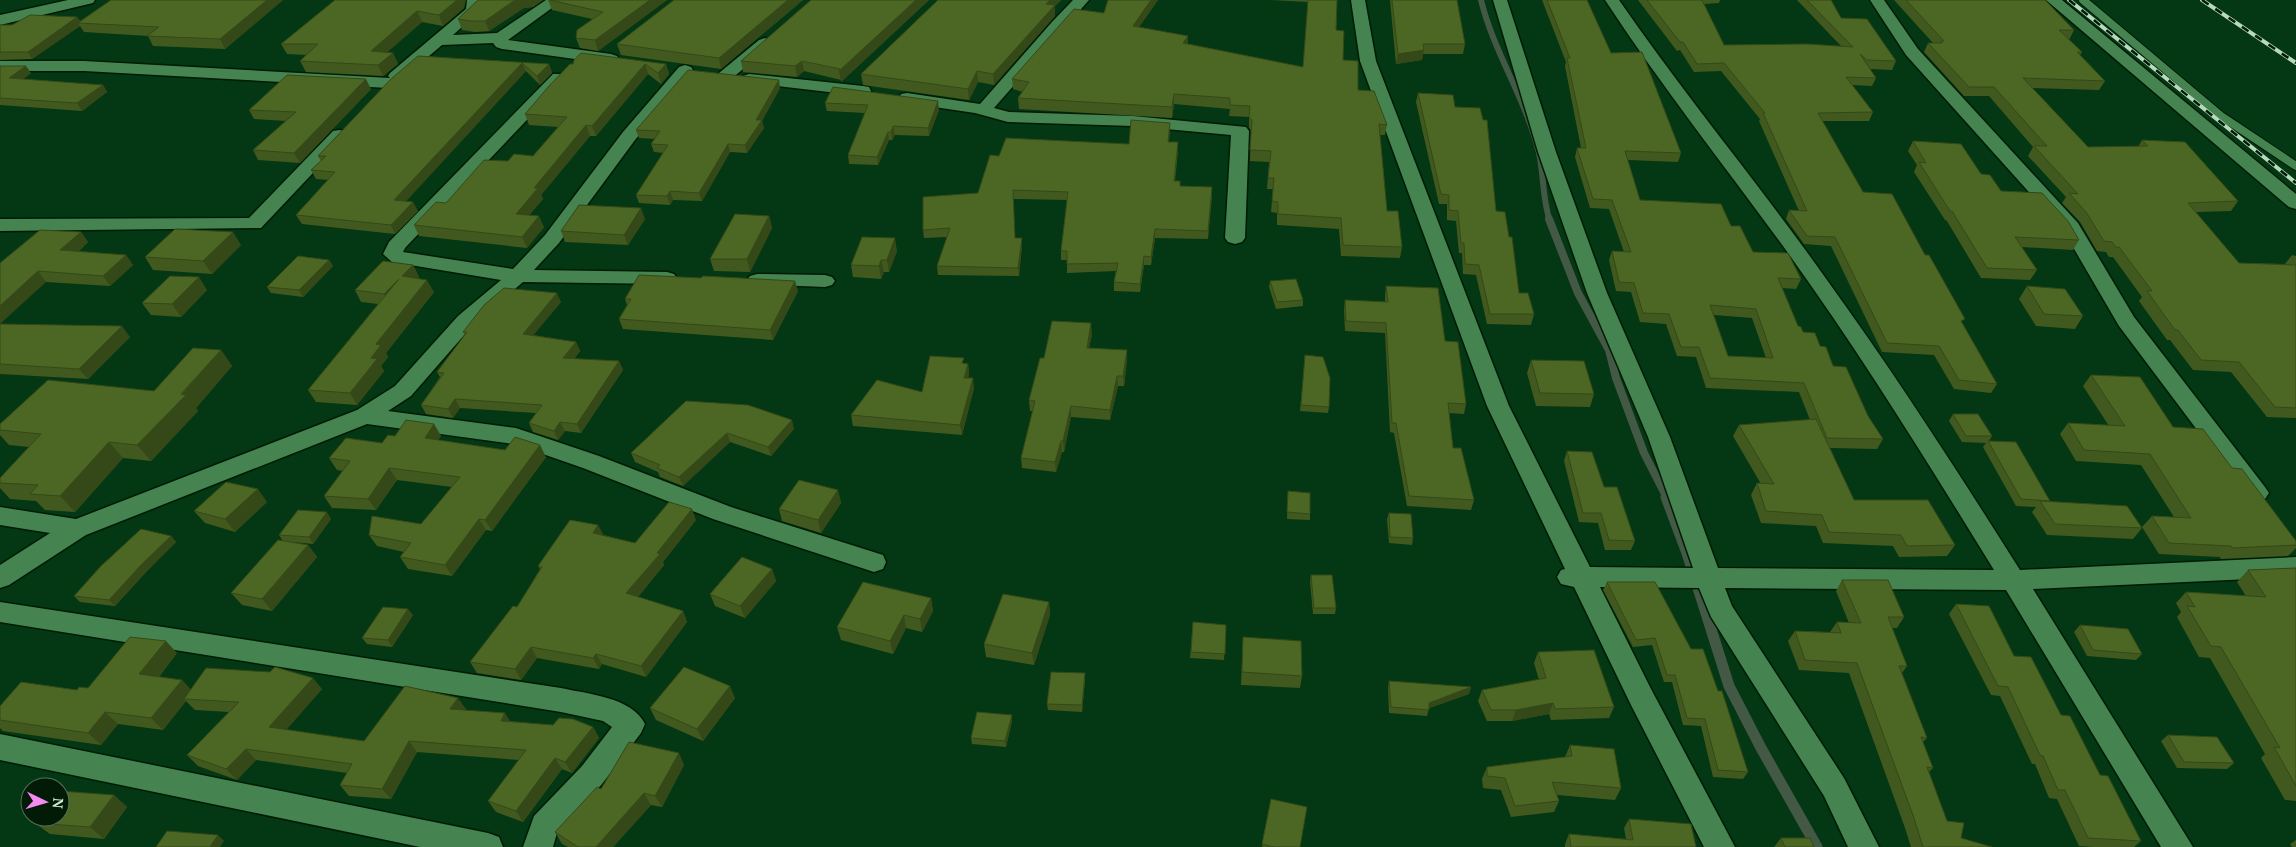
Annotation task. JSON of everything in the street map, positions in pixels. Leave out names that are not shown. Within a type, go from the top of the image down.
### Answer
[{"type":"street","points":[[0,20],[88,0]]},
{"type":"street","points":[[374,97],[473,10],[474,0]]},
{"type":"street","points":[[437,40],[501,38],[556,0]]},
{"type":"street","points":[[983,110],[1057,25],[1082,0]]},
{"type":"street","points":[[1358,0],[1368,61],[1498,406],[1576,577],[1720,847]]},
{"type":"street","points":[[1500,0],[1547,152],[1597,293],[1659,437],[1720,610],[1834,788],[1864,847]]},
{"type":"street","points":[[1612,0],[1650,57],[1820,284],[2014,580],[2178,847]]},
{"type":"street","points":[[1877,0],[1912,52],[2071,227],[2126,321],[2266,504]]},
{"type":"street","points":[[2053,0],[2296,203]]},
{"type":"street","points":[[0,578],[76,528],[365,416],[403,391],[465,321],[518,276],[552,239],[629,136],[697,72],[778,32]]},
{"type":"street","points":[[501,38],[502,44],[630,62]]},
{"type":"street","points":[[604,58],[619,46]]},
{"type":"street","points":[[580,55],[396,246],[393,254],[399,258],[518,276],[682,278]]},
{"type":"street","points":[[0,66],[84,66],[388,83]]},
{"type":"street","points":[[697,72],[875,93]]},
{"type":"street","points":[[846,89],[860,76]]},
{"type":"street","points":[[894,96],[983,110],[1008,117],[1133,121],[1240,131],[1235,238]]},
{"type":"street","points":[[0,239],[8,225],[254,224],[348,125]]},
{"type":"street","points":[[740,279],[825,281]]},
{"type":"street","points":[[365,416],[516,436],[591,462],[722,513],[874,562]]},
{"type":"street","points":[[0,516],[76,528]]},
{"type":"street","points":[[1576,577],[1711,580],[2014,580],[2296,567]]},
{"type":"street","points":[[0,612],[561,700],[610,711],[631,724],[592,774],[544,826],[538,847]]},
{"type":"street","points":[[0,747],[488,847]]},
{"type":"lane","points":[[2082,0],[2221,116],[2296,166]]},
{"type":"building","points":[[111,0],[267,0],[220,39],[147,36],[159,27],[78,23]]},
{"type":"building","points":[[335,0],[457,0],[439,15],[417,11],[371,51],[393,53],[378,65],[300,61],[318,44],[281,44]]},
{"type":"building","points":[[478,0],[515,0],[485,21],[458,19]]},
{"type":"building","points":[[550,0],[650,0],[595,40],[576,38],[577,30],[603,12]]},
{"type":"building","points":[[674,0],[788,0],[719,58],[617,44]]},
{"type":"building","points":[[811,0],[916,0],[839,71],[840,69],[802,61],[795,66],[741,61]]},
{"type":"building","points":[[938,0],[1050,0],[1046,4],[1055,5],[993,74],[977,71],[968,89],[861,74]]},
{"type":"building","points":[[1108,0],[1151,0],[1133,26],[1188,36],[1183,43],[1303,67],[1308,0],[1337,0],[1336,30],[1344,31],[1343,60],[1358,61],[1358,90],[1374,91],[1387,125],[1379,124],[1387,211],[1398,211],[1402,247],[1343,245],[1341,218],[1278,214],[1278,202],[1272,201],[1274,178],[1268,178],[1271,151],[1250,150],[1252,120],[1249,117],[1250,106],[1230,105],[1230,98],[1174,94],[1172,107],[1018,98],[1029,82],[1012,79],[1074,9],[1104,13]]},
{"type":"building","points":[[1392,0],[1457,0],[1465,44],[1423,44],[1424,50],[1398,54]]},
{"type":"building","points":[[1547,0],[1587,0],[1611,53],[1642,52],[1681,153],[1625,151],[1640,200],[1721,204],[1731,226],[1740,226],[1753,252],[1788,253],[1801,279],[1778,278],[1798,326],[1801,327],[1803,332],[1815,333],[1820,346],[1826,347],[1833,366],[1846,367],[1868,416],[1883,439],[1827,438],[1804,383],[1710,378],[1699,347],[1681,347],[1669,314],[1643,313],[1634,283],[1619,282],[1612,251],[1631,252],[1612,200],[1593,199],[1577,148],[1586,148],[1567,58],[1570,58]],"holes":[[[1710,305],[1756,309],[1773,358],[1728,356]]]},
{"type":"building","points":[[1647,0],[1702,0],[1724,45],[1807,44],[1853,47],[1807,0],[1831,0],[1841,18],[1867,19],[1896,61],[1867,60],[1860,54],[1876,78],[1846,77],[1873,112],[1818,113],[1863,192],[1892,194],[1925,255],[1929,255],[1965,319],[1961,321],[1997,384],[1959,380],[1939,346],[1887,343],[1835,237],[1807,236],[1789,210],[1807,211],[1763,113],[1765,113],[1724,63],[1697,64],[1683,42],[1680,42]]},
{"type":"building","points":[[1906,0],[2045,0],[2074,30],[2059,30],[2082,52],[2077,52],[2105,81],[2023,78],[2088,147],[2148,146],[2142,140],[2185,142],[2238,201],[2188,203],[2239,263],[2296,265],[2296,408],[2275,407],[2239,362],[2201,360],[2178,330],[2175,330],[2147,291],[2152,291],[2119,247],[2116,247],[2112,242],[2104,241],[2086,212],[2069,193],[2078,194],[2034,146],[2047,146],[1994,87],[1969,87],[1928,43],[1942,43],[1941,41],[1944,41]]},
{"type":"building","points":[[30,15],[77,17],[28,52],[0,52],[0,25],[12,25]]},
{"type":"building","points":[[581,53],[666,64],[658,73],[645,64],[592,126],[586,125],[534,188],[538,188],[516,214],[539,216],[522,237],[414,225],[436,202],[446,203],[484,160],[508,161],[514,154],[533,156],[567,117],[525,114],[570,64],[573,64],[574,60]]},
{"type":"building","points":[[418,56],[549,64],[537,76],[522,63],[394,200],[413,202],[391,225],[296,215],[335,172],[311,170],[326,156],[318,156],[391,79]]},
{"type":"building","points":[[0,66],[26,66],[9,78],[103,85],[77,103],[0,98]]},
{"type":"building","points":[[688,70],[779,80],[756,120],[762,120],[745,145],[728,144],[699,193],[670,191],[667,196],[636,195],[668,145],[651,144],[660,131],[636,130]]},
{"type":"building","points":[[287,75],[366,79],[294,153],[253,150],[296,112],[249,110]]},
{"type":"building","points":[[833,87],[938,101],[928,128],[893,126],[891,132],[888,132],[877,157],[848,155],[868,105],[825,103]]},
{"type":"building","points":[[1418,93],[1453,95],[1455,107],[1480,108],[1483,120],[1487,120],[1496,211],[1505,212],[1509,237],[1512,237],[1519,293],[1528,293],[1534,314],[1490,314],[1479,265],[1465,264],[1464,243],[1461,243],[1458,211],[1449,210],[1449,195],[1441,194]]},
{"type":"building","points":[[1131,120],[1170,123],[1168,142],[1178,142],[1174,181],[1180,181],[1180,186],[1212,187],[1208,231],[1155,229],[1151,257],[1144,256],[1140,284],[1114,282],[1118,263],[1067,264],[1067,251],[1061,251],[1068,192],[1013,190],[1015,238],[1022,238],[1018,268],[937,266],[950,228],[923,230],[923,197],[978,193],[990,155],[999,156],[1006,138],[1129,144]]},
{"type":"building","points":[[1913,141],[1961,144],[1981,174],[1990,175],[2001,191],[2042,193],[2068,221],[2079,240],[2015,237],[2037,270],[1987,268],[1919,162],[1926,163]]},
{"type":"building","points":[[579,205],[641,208],[624,235],[561,231]]},
{"type":"building","points":[[735,214],[769,216],[747,259],[710,259]]},
{"type":"building","points":[[175,229],[233,232],[203,261],[145,257]]},
{"type":"building","points":[[40,230],[81,232],[60,250],[126,255],[103,276],[38,271],[0,306],[0,263]]},
{"type":"building","points":[[862,237],[895,238],[887,260],[881,260],[879,266],[851,265]]},
{"type":"building","points":[[298,256],[329,260],[299,290],[267,287]]},
{"type":"building","points":[[383,261],[413,265],[402,276],[427,280],[376,344],[381,345],[371,358],[377,359],[350,393],[308,390],[399,279],[384,294],[355,290]]},
{"type":"building","points":[[639,275],[795,281],[770,330],[619,319],[631,299],[625,299]]},
{"type":"building","points":[[170,276],[199,277],[172,304],[142,303]]},
{"type":"building","points":[[1296,279],[1303,300],[1277,302],[1270,281]]},
{"type":"building","points":[[1386,286],[1438,288],[1445,341],[1458,342],[1466,404],[1448,403],[1453,448],[1461,448],[1474,500],[1409,496],[1396,423],[1392,423],[1386,323],[1346,321],[1345,300],[1388,302]]},
{"type":"building","points":[[2027,286],[2065,289],[2083,316],[2044,314]]},
{"type":"building","points":[[504,288],[557,293],[523,334],[576,342],[563,358],[619,361],[577,424],[560,422],[554,431],[529,423],[542,405],[455,399],[448,409],[421,405],[444,373],[437,372],[467,332],[463,332],[484,305]]},
{"type":"building","points":[[1052,321],[1091,323],[1087,348],[1127,350],[1123,376],[1117,376],[1110,410],[1071,406],[1063,441],[1061,441],[1055,462],[1021,458],[1035,401],[1029,400],[1040,358],[1044,358]]},
{"type":"building","points":[[0,324],[122,326],[79,369],[0,364]]},
{"type":"building","points":[[193,348],[221,350],[181,394],[186,395],[137,445],[109,442],[60,496],[30,494],[38,485],[0,483],[0,478],[41,434],[0,430],[0,424],[48,380],[154,391]]},
{"type":"building","points":[[1305,355],[1323,357],[1330,378],[1329,407],[1301,405]]},
{"type":"building","points":[[930,356],[964,358],[962,363],[968,364],[964,378],[973,378],[960,425],[851,415],[877,380],[922,392]]},
{"type":"building","points":[[1531,360],[1584,361],[1594,394],[1540,393]]},
{"type":"building","points":[[2091,375],[2140,377],[2173,427],[2203,429],[2232,468],[2242,469],[2296,541],[2296,545],[2232,548],[2231,546],[2169,543],[2152,516],[2191,518],[2150,454],[2084,450],[2068,423],[2125,426]]},
{"type":"building","points":[[686,401],[748,405],[792,420],[768,447],[727,433],[679,477],[657,468],[660,465],[631,453]]},
{"type":"building","points":[[1953,414],[1978,414],[1992,436],[1966,436]]},
{"type":"building","points":[[1816,419],[1854,500],[1928,500],[1955,545],[1907,546],[1901,535],[1829,532],[1822,515],[1766,511],[1757,483],[1774,484],[1739,425]]},
{"type":"building","points":[[406,420],[434,424],[425,438],[505,450],[515,437],[540,445],[485,520],[479,519],[445,565],[400,557],[411,543],[369,535],[372,516],[421,524],[460,477],[389,468],[368,499],[324,496],[350,461],[329,458],[346,438],[382,443],[388,435],[395,436]]},
{"type":"building","points":[[1988,441],[2016,442],[2050,501],[2021,499]]},
{"type":"building","points":[[1567,451],[1592,452],[1604,487],[1617,487],[1635,541],[1609,540],[1601,513],[1583,513]]},
{"type":"building","points":[[799,480],[838,490],[818,520],[779,509]]},
{"type":"building","points":[[226,482],[258,489],[225,519],[194,511]]},
{"type":"building","points":[[1288,491],[1310,493],[1310,514],[1287,512]]},
{"type":"building","points":[[2040,501],[2127,506],[2142,528],[2055,524]]},
{"type":"building","points":[[669,502],[692,509],[657,553],[660,554],[626,593],[683,611],[641,666],[596,654],[593,658],[531,647],[515,669],[470,662],[513,606],[517,607],[542,567],[538,566],[570,520],[598,525],[593,533],[635,543]]},
{"type":"building","points":[[298,510],[327,512],[309,537],[279,535]]},
{"type":"building","points":[[1389,513],[1411,514],[1413,538],[1390,537]]},
{"type":"building","points":[[141,529],[171,536],[109,600],[74,596],[101,566]]},
{"type":"building","points":[[278,540],[308,545],[262,599],[231,593]]},
{"type":"building","points":[[742,557],[772,569],[740,606],[710,594]]},
{"type":"building","points":[[2296,568],[2296,786],[2274,747],[2280,748],[2221,647],[2211,646],[2187,606],[2195,607],[2186,592],[2266,597],[2248,570]]},
{"type":"building","points":[[1311,575],[1332,575],[1336,608],[1314,608]]},
{"type":"building","points":[[1842,580],[1888,580],[1904,617],[1888,617],[1907,666],[1899,666],[1927,738],[1921,737],[1933,768],[1927,767],[1947,821],[1964,823],[1961,838],[1992,847],[1923,847],[1857,663],[1805,660],[1795,631],[1841,633],[1837,622],[1861,623]]},
{"type":"building","points":[[863,582],[931,598],[920,619],[904,615],[890,641],[837,627]]},
{"type":"building","points":[[1607,582],[1655,582],[1691,649],[1703,649],[1718,691],[1722,691],[1748,772],[1718,770],[1705,719],[1687,718],[1675,675],[1667,675],[1655,638],[1636,640]]},
{"type":"building","points":[[1003,594],[1049,602],[1032,653],[984,644]]},
{"type":"building","points":[[1956,604],[1989,606],[2014,656],[2031,657],[2061,715],[2070,716],[2100,775],[2108,776],[2141,841],[2088,838],[2065,790],[2058,790],[2008,687],[1998,686]]},
{"type":"building","points":[[383,607],[408,609],[388,640],[362,638]]},
{"type":"building","points":[[1193,622],[1226,625],[1225,654],[1191,652]]},
{"type":"building","points":[[2080,625],[2128,629],[2142,654],[2093,650]]},
{"type":"building","points":[[130,637],[166,641],[139,674],[182,680],[151,718],[105,712],[88,733],[0,720],[0,706],[21,682],[77,690],[79,687],[88,688]]},
{"type":"building","points":[[1243,637],[1301,641],[1302,676],[1242,672]]},
{"type":"building","points":[[1594,650],[1614,707],[1555,709],[1553,703],[1516,710],[1491,710],[1482,690],[1546,678],[1538,652]]},
{"type":"building","points":[[275,667],[313,678],[269,727],[364,741],[405,686],[458,698],[450,709],[505,713],[501,721],[553,725],[559,718],[573,719],[593,727],[565,762],[555,758],[516,811],[488,801],[526,750],[409,741],[382,789],[340,785],[352,764],[246,749],[226,769],[187,755],[239,702],[184,699],[206,668],[270,672]]},
{"type":"building","points":[[684,667],[730,686],[697,729],[650,708]]},
{"type":"building","points":[[1051,672],[1085,673],[1082,705],[1047,704]]},
{"type":"building","points":[[1389,681],[1471,687],[1429,703],[1429,710],[1391,707]]},
{"type":"building","points":[[977,712],[1012,715],[1005,741],[971,738]]},
{"type":"building","points":[[2168,735],[2217,737],[2234,763],[2184,762]]},
{"type":"building","points":[[629,742],[679,753],[655,796],[644,793],[596,847],[578,847],[555,832],[597,787],[601,789]]},
{"type":"building","points":[[1570,745],[1614,749],[1621,788],[1552,782],[1559,801],[1515,806],[1505,778],[1487,776],[1487,767],[1572,756]]},
{"type":"building","points":[[70,792],[114,795],[90,827],[70,826]]},
{"type":"building","points":[[1271,799],[1307,807],[1300,847],[1274,847],[1262,844]]},
{"type":"building","points":[[1629,819],[1691,824],[1696,847],[1571,847],[1569,834],[1633,840]]},
{"type":"building","points":[[167,831],[218,835],[210,847],[156,847]]},
{"type":"building","points":[[1781,838],[1810,838],[1814,847],[1785,847]]},
{"type":"waterway","points":[[1481,0],[1494,39],[1533,133],[1539,153],[1550,221]]},
{"type":"waterway","points":[[1549,219],[1578,293],[1609,350],[1616,378],[1644,453],[1667,498]]},
{"type":"waterway","points":[[1666,497],[1687,553],[1729,686],[1761,748],[1817,847]]},
{"type":"railway","points":[[2069,0],[2296,183]]},
{"type":"railway","points":[[2202,0],[2296,63]]}]
